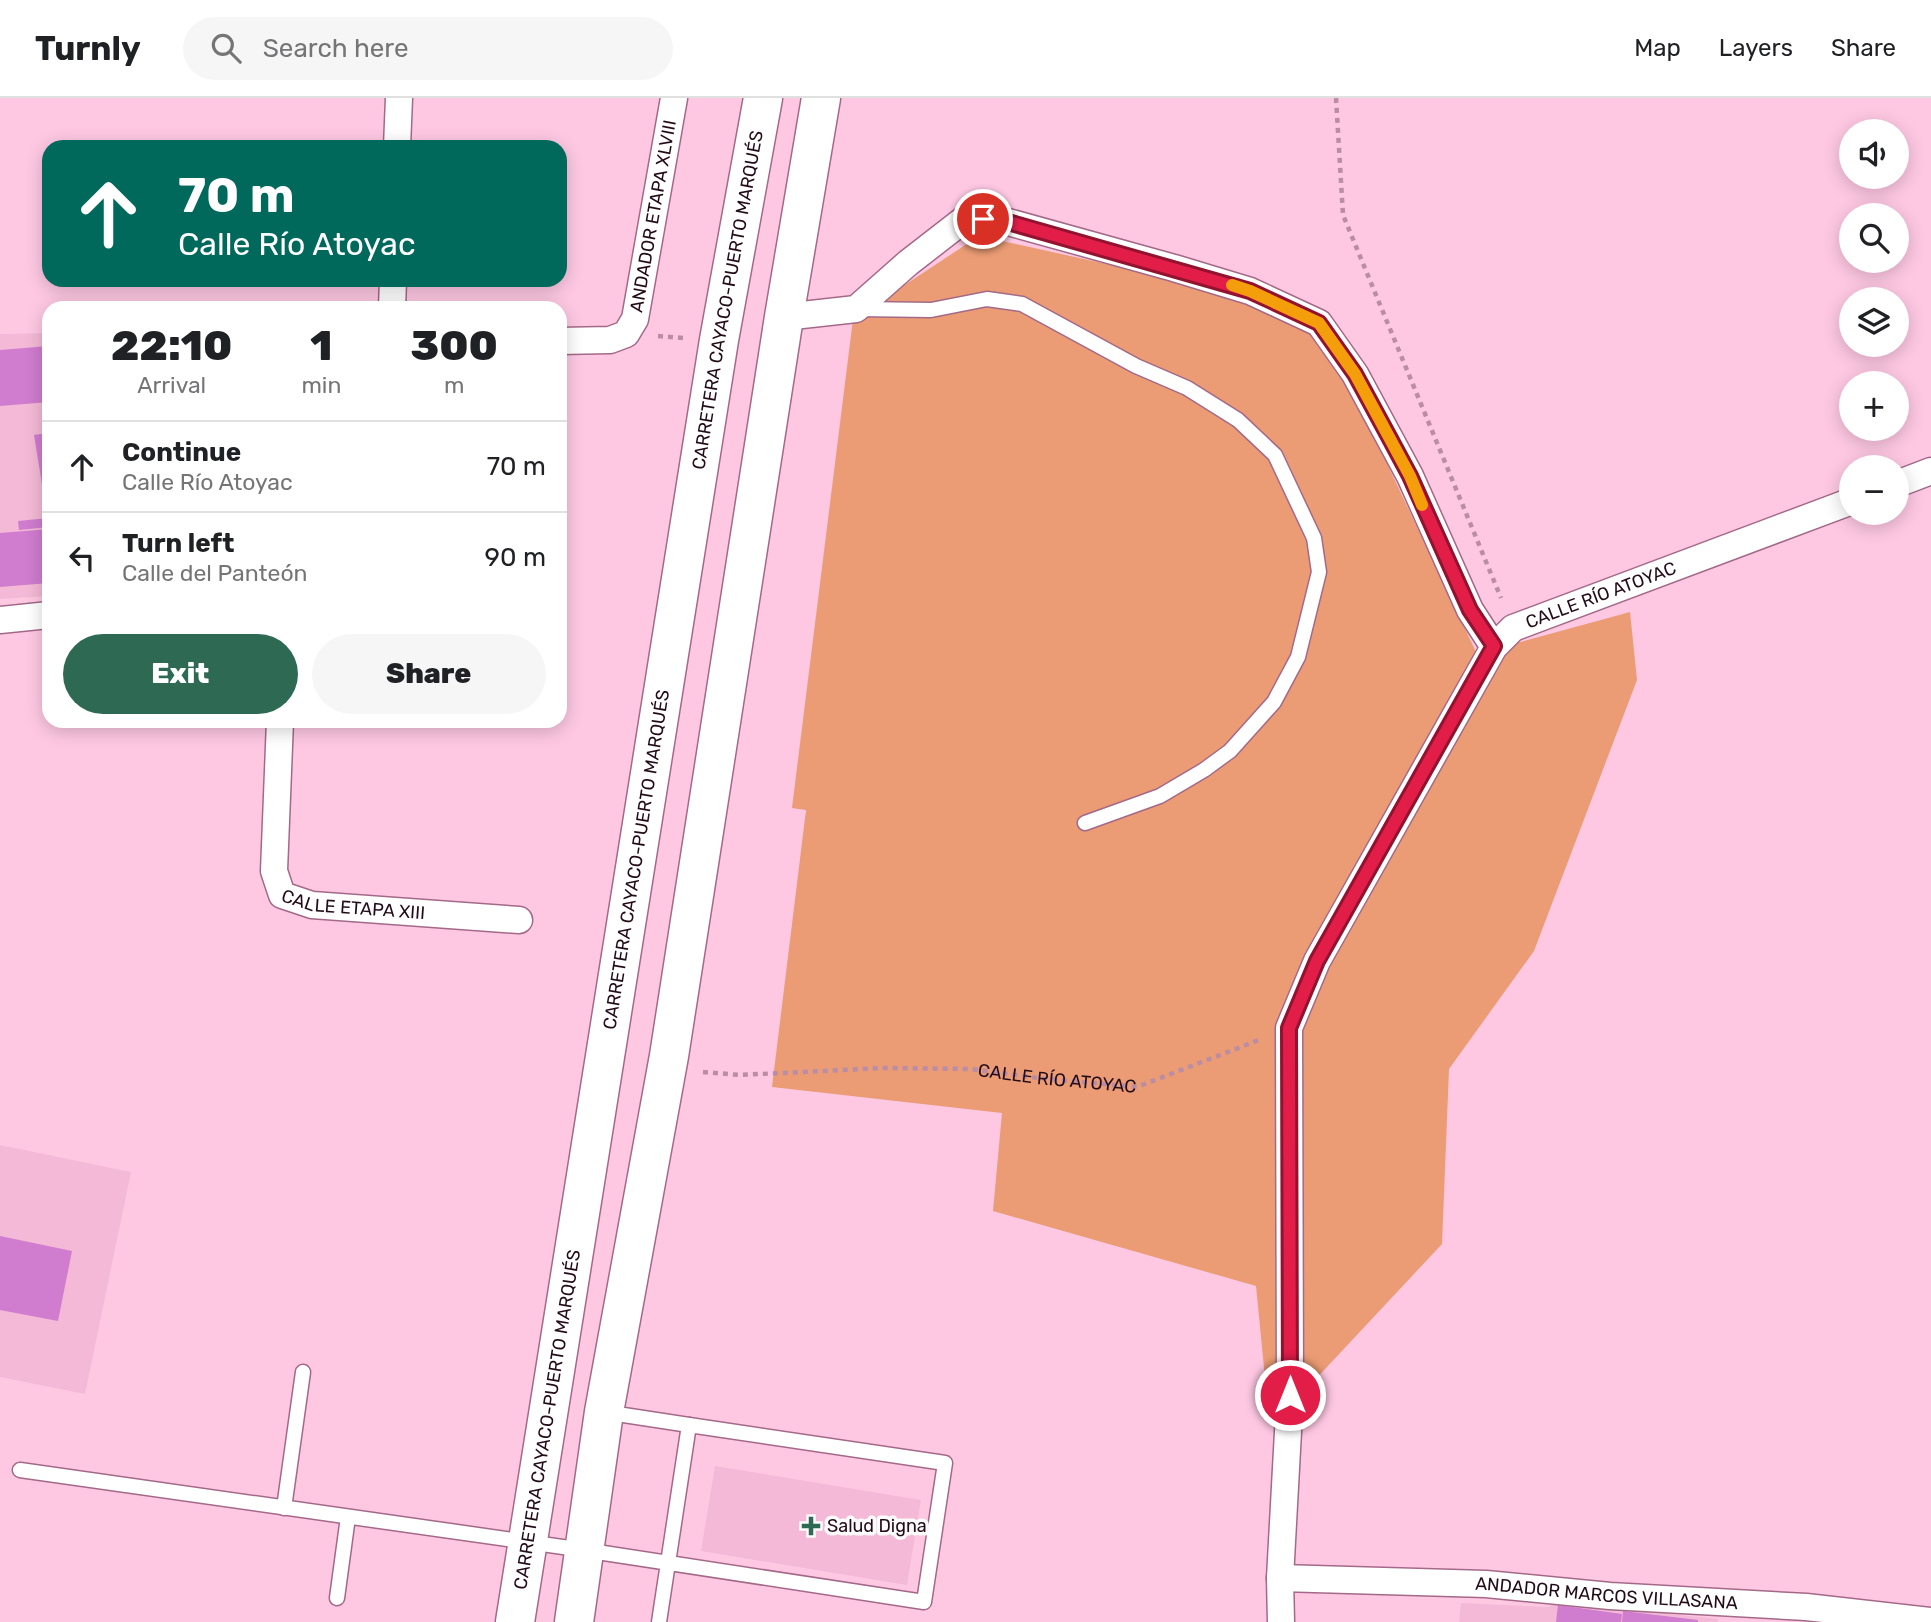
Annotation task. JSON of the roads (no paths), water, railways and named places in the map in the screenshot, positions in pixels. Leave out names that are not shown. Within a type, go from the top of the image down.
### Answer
[{"type":"main road","name":"CARRETERA CAYACO-PUERTO MARQUÉS","points":[[514,1622],[719,341],[763,98]]},
{"type":"main road","points":[[574,1622],[604,1412],[669,1056],[784,317],[821,98]]},
{"type":"street","points":[[397,140],[399,98]]},
{"type":"street","name":"ANDADOR ETAPA XLVIII","points":[[567,341],[610,340],[626,334],[635,319],[674,98]]},
{"type":"street","points":[[784,317],[856,309],[908,262],[966,218],[1001,220],[1250,291],[1319,323],[1355,374],[1410,476],[1470,610],[1494,646]]},
{"type":"street","points":[[1909,479],[1931,471]]},
{"type":"street","name":"CALLE RÍO ATOYAC","points":[[1280,1578],[1290,1395],[1289,1028],[1317,961],[1494,646],[1513,628],[1839,506]]},
{"type":"street","points":[[0,620],[42,616]]},
{"type":"street","name":"CALLE ETAPA XIII","points":[[280,728],[274,871],[282,895],[312,905],[519,920]]},
{"type":"street","points":[[1280,1578],[1281,1622]]},
{"type":"street","name":"ANDADOR MARCOS VILLASANA","points":[[1280,1578],[1486,1584],[1805,1614],[1931,1621]]},
{"type":"lane","points":[[856,309],[931,310],[987,299],[1022,304],[1136,366],[1187,388],[1238,420],[1275,455],[1314,538],[1318,572],[1301,645],[1298,657],[1274,702],[1230,751],[1204,770],[1160,796],[1085,822]]},
{"type":"lane","points":[[284,1508],[303,1372]]},
{"type":"lane","points":[[20,1470],[584,1550],[924,1602],[945,1462],[604,1412]]},
{"type":"lane","points":[[659,1622],[689,1425]]},
{"type":"lane","points":[[337,1598],[348,1517]]},
{"type":"place","name":"Salud Digna","points":[[811,1526]]}]
